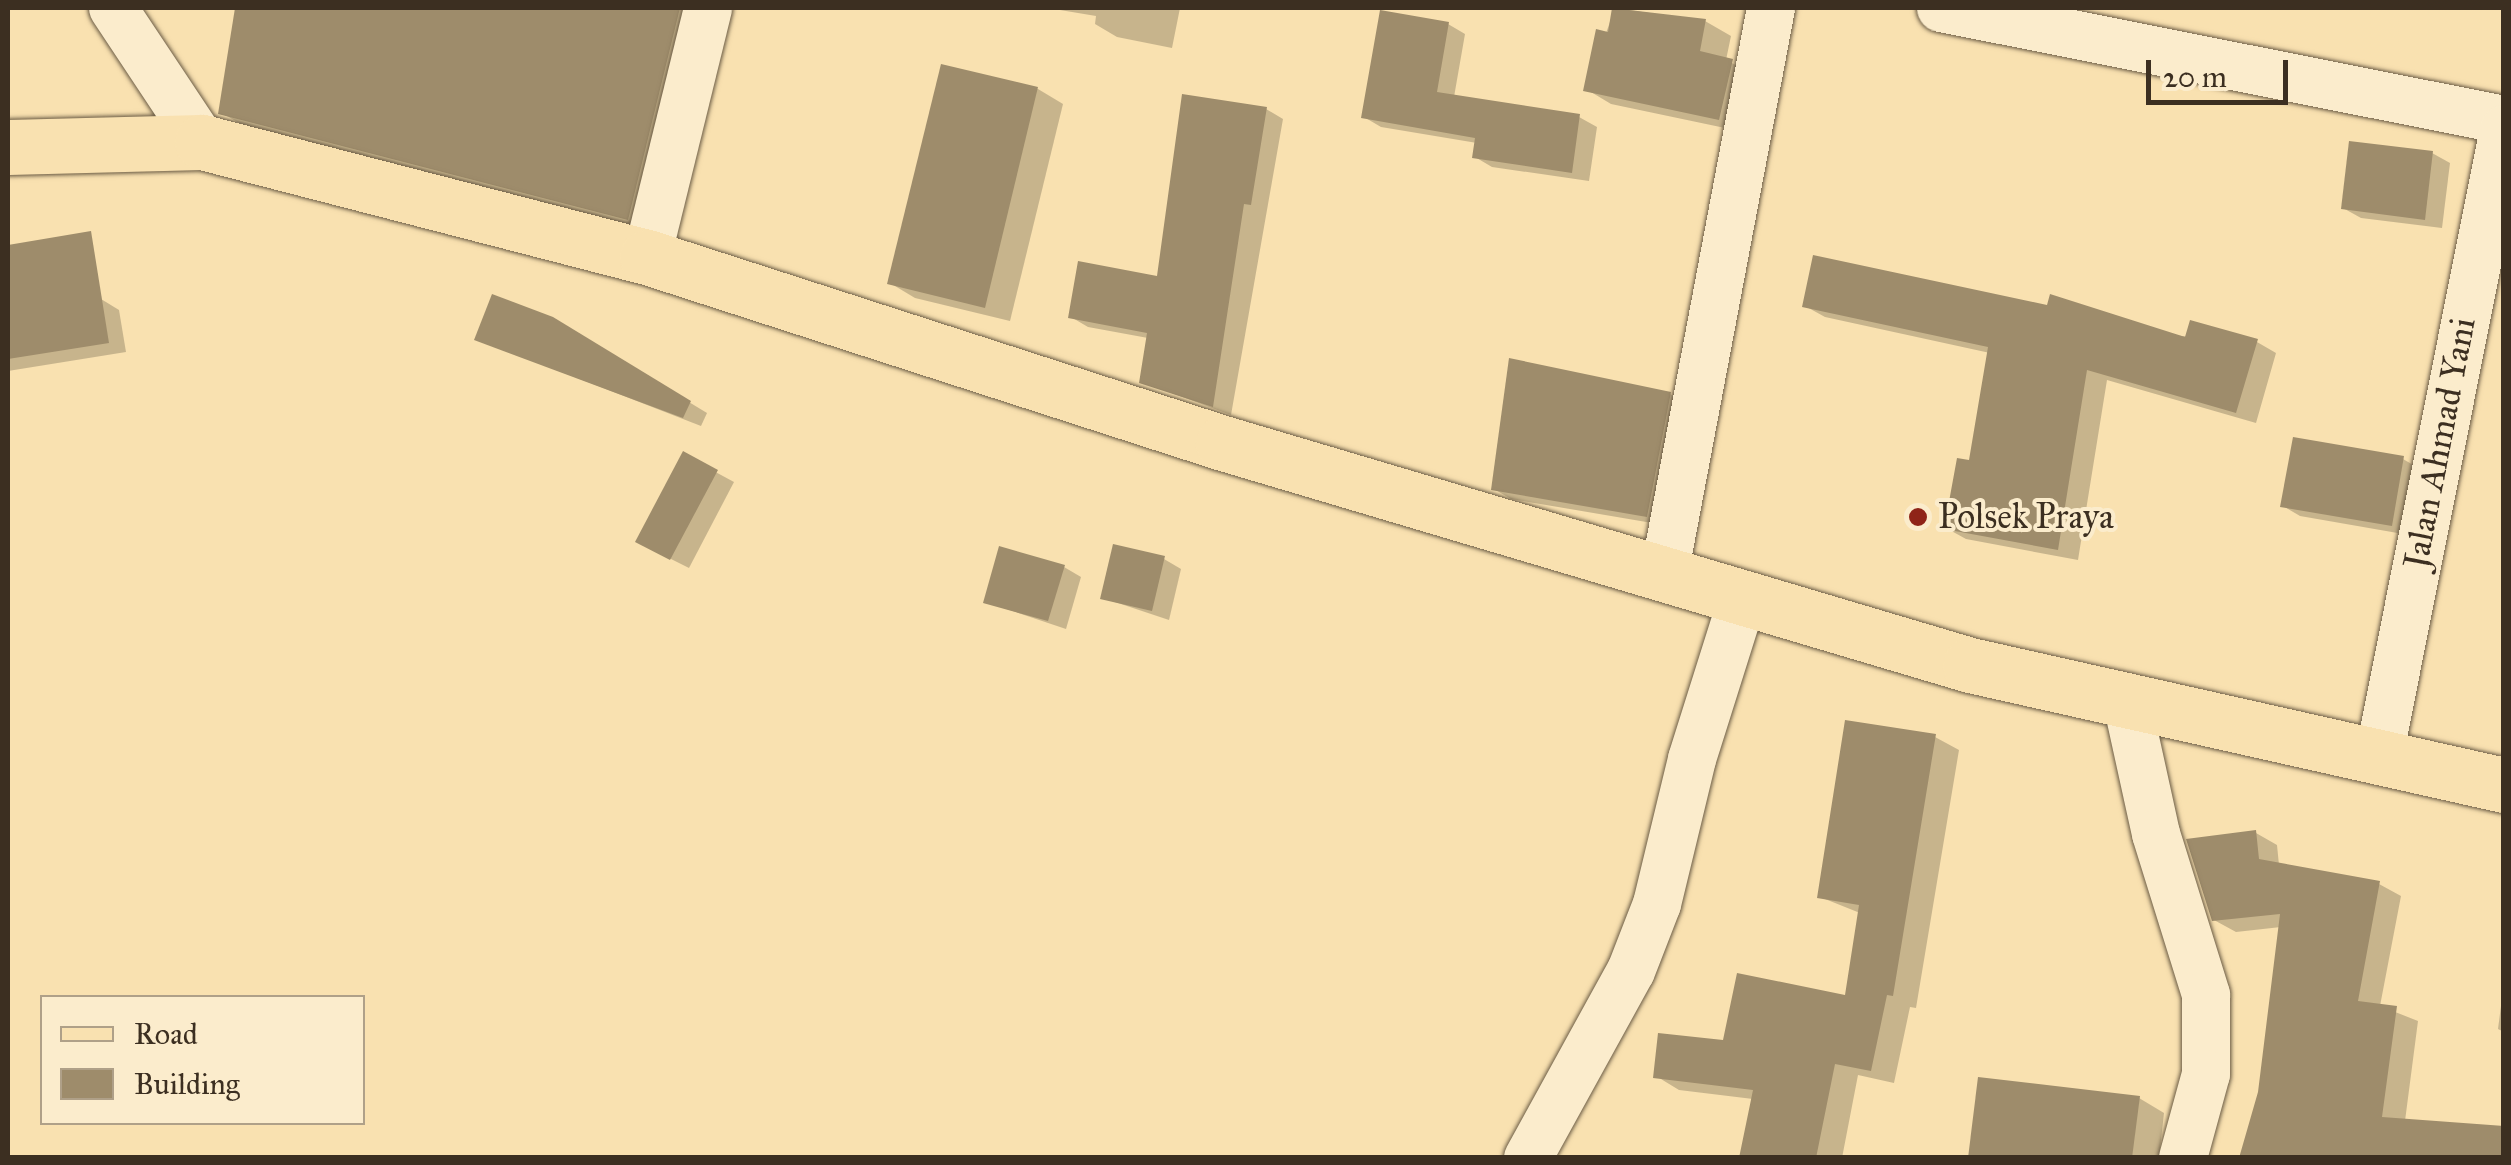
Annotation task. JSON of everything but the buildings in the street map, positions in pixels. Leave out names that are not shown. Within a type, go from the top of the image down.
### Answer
[{"type":"main road","points":[[8,146],[202,142],[647,257],[1224,443],[1970,665],[2504,785]]},
{"type":"street","points":[[114,8],[202,142]]},
{"type":"street","points":[[647,257],[708,8]]},
{"type":"street","points":[[1664,575],[1771,8]]},
{"type":"street","points":[[1942,8],[2504,120]]},
{"type":"street","name":"Jalan Ahmad Yani","points":[[2379,756],[2504,130]]},
{"type":"street","points":[[1528,1158],[1631,971],[1656,904],[1692,759],[1743,597]]},
{"type":"street","points":[[2126,702],[2156,834],[2206,995],[2206,1074],[2183,1158]]},
{"type":"place","name":"Polsek Praya","points":[[1918,517]]}]
